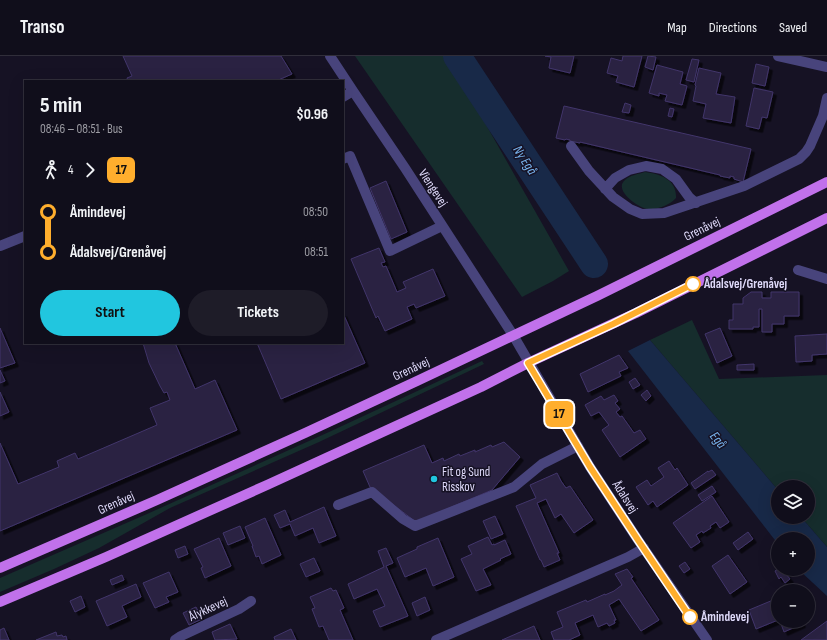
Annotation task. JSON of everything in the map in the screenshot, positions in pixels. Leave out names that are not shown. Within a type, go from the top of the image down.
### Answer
[{"type":"main road","name":"Grenåvej","points":[[0,568],[150,503],[424,378],[597,296],[827,182]]},
{"type":"main road","points":[[0,602],[106,557],[482,387],[528,363],[636,313],[827,218]]},
{"type":"street","name":"Viengevej","points":[[330,56],[405,168],[513,335],[528,363]]},
{"type":"street","points":[[778,56],[827,67]]},
{"type":"street","points":[[344,96],[353,91]]},
{"type":"street","points":[[571,146],[589,171],[613,197],[630,209],[642,214],[664,213],[744,186],[799,159],[810,146],[823,116],[827,98]]},
{"type":"street","points":[[344,159],[350,156],[390,251],[412,242],[442,226]]},
{"type":"street","points":[[605,189],[616,178],[630,170],[646,166],[662,169],[676,179],[689,197],[696,203]]},
{"type":"street","points":[[0,246],[24,236]]},
{"type":"street","points":[[798,270],[827,279]]},
{"type":"street","name":"Ådalsvej","points":[[528,363],[598,479],[707,640]]},
{"type":"street","points":[[338,505],[372,492],[403,520],[415,526],[514,487],[542,464],[578,446]]},
{"type":"street","points":[[436,640],[628,557],[644,548]]},
{"type":"street","name":"Ålykkevej","points":[[175,640],[239,609],[251,601]]},
{"type":"green space","points":[[355,56],[447,56],[569,271],[522,297]]},
{"type":"green space","points":[[645,172],[657,174],[671,182],[676,192],[676,198],[667,205],[659,208],[648,209],[638,205],[628,198],[622,189],[622,184],[629,177]]},
{"type":"green space","points":[[692,320],[719,379],[827,375],[827,547],[807,524],[815,524],[815,480],[771,480],[771,482],[650,340]]},
{"type":"green space","points":[[482,361],[484,364],[319,442],[170,508],[99,548],[0,592],[0,578],[147,514]]},
{"type":"water","name":"Egå","points":[[650,340],[771,482],[771,524],[807,524],[814,532],[771,532],[771,535],[628,351]]},
{"type":"water","points":[[815,533],[827,547],[827,596],[806,576],[815,576]]},
{"type":"building","points":[[123,56],[281,56],[292,74],[278,80],[128,80],[127,78],[132,76]]},
{"type":"building","points":[[545,56],[574,56],[570,73],[549,68],[551,57]]},
{"type":"building","points":[[623,56],[642,56],[634,87],[616,82],[618,76],[607,73],[611,58],[622,61]]},
{"type":"building","points":[[648,56],[656,57],[653,70],[645,67]]},
{"type":"building","points":[[692,59],[699,60],[694,82],[686,80]]},
{"type":"building","points":[[756,64],[769,67],[765,86],[752,83]]},
{"type":"building","points":[[657,65],[683,72],[680,84],[687,86],[682,105],[665,101],[667,95],[659,93],[659,96],[649,93]]},
{"type":"building","points":[[699,68],[721,73],[716,94],[735,97],[731,123],[703,118],[706,104],[693,101]]},
{"type":"building","points":[[754,88],[773,92],[767,118],[762,117],[759,129],[746,126]]},
{"type":"building","points":[[625,103],[631,105],[629,113],[622,112]]},
{"type":"building","points":[[564,106],[751,149],[743,182],[730,176],[730,178],[720,176],[580,142],[556,138]]},
{"type":"building","points":[[670,108],[674,109],[672,117],[668,116]]},
{"type":"building","points":[[386,181],[407,232],[391,239],[370,188]]},
{"type":"building","points":[[379,248],[385,262],[381,263],[383,267],[386,266],[397,292],[406,288],[403,282],[433,269],[445,296],[416,308],[414,304],[407,307],[412,319],[385,331],[378,316],[376,318],[351,259]]},
{"type":"building","points":[[751,292],[762,292],[762,298],[771,298],[771,292],[799,292],[799,316],[784,316],[784,324],[772,324],[772,332],[762,332],[762,309],[759,309],[759,327],[753,327],[753,329],[729,329],[729,320],[733,320],[733,304],[743,304],[743,298]]},
{"type":"building","points":[[344,315],[365,363],[281,399],[257,344],[344,344]]},
{"type":"building","points":[[0,328],[15,363],[0,368]]},
{"type":"building","points":[[720,328],[732,356],[717,363],[705,334]]},
{"type":"building","points":[[827,334],[827,354],[812,355],[812,361],[796,362],[795,336]]},
{"type":"building","points":[[143,344],[175,344],[195,389],[215,380],[237,430],[0,531],[0,443],[18,484],[59,467],[57,461],[75,453],[78,459],[157,425],[150,408],[170,400],[167,392],[164,393],[160,386],[149,363]]},
{"type":"building","points":[[619,355],[628,368],[619,372],[621,376],[588,392],[580,374]]},
{"type":"building","points":[[754,364],[754,370],[737,370],[737,365]]},
{"type":"building","points":[[0,370],[5,381],[0,383]]},
{"type":"building","points":[[635,378],[640,385],[633,389],[629,382]]},
{"type":"building","points":[[647,390],[651,396],[646,401],[641,395]]},
{"type":"building","points":[[0,392],[9,412],[0,416]]},
{"type":"building","points":[[614,395],[618,401],[615,403],[620,409],[616,412],[620,417],[622,416],[634,433],[640,430],[646,439],[620,457],[602,430],[609,425],[599,412],[591,416],[585,405],[601,396],[604,400]]},
{"type":"building","name":"Fit og Sund Risskov","points":[[504,442],[520,457],[492,490],[416,522],[370,487],[363,471],[424,445],[432,463],[443,458],[444,461],[459,454],[460,456],[475,450],[475,452],[491,445],[492,447]]},
{"type":"building","points":[[669,461],[675,470],[677,468],[688,485],[657,507],[653,501],[648,505],[636,487],[647,480],[651,486],[664,477],[658,468]]},
{"type":"building","points":[[712,470],[716,475],[695,489],[691,483],[708,471]]},
{"type":"building","points":[[557,473],[566,488],[570,486],[593,520],[574,533],[561,514],[555,518],[546,499],[537,503],[559,553],[557,553],[560,560],[544,567],[516,506],[536,498],[530,485]]},
{"type":"building","points":[[712,486],[716,492],[702,501],[698,495]]},
{"type":"building","points":[[712,496],[729,522],[720,528],[716,522],[710,526],[711,528],[696,535],[700,542],[691,548],[673,523]]},
{"type":"building","points":[[324,507],[336,536],[319,543],[313,528],[295,536],[290,524],[280,528],[274,515],[285,510],[290,522]]},
{"type":"building","points":[[495,516],[503,534],[491,539],[483,521]]},
{"type":"building","points":[[265,518],[281,555],[262,564],[259,556],[256,557],[245,527]]},
{"type":"building","points":[[240,526],[245,538],[228,545],[223,533]]},
{"type":"building","points":[[748,532],[753,539],[738,550],[733,543]]},
{"type":"building","points":[[488,537],[492,545],[505,540],[511,554],[483,569],[491,585],[476,591],[461,559],[472,554],[468,546]]},
{"type":"building","points":[[219,538],[231,566],[205,578],[201,568],[203,567],[194,549]]},
{"type":"building","points":[[438,538],[454,577],[433,586],[426,568],[405,577],[397,558]]},
{"type":"building","points":[[185,546],[188,554],[178,558],[175,550]]},
{"type":"building","points":[[386,548],[393,563],[386,566],[408,616],[380,627],[373,611],[385,606],[377,589],[354,599],[348,584],[384,567],[378,551]]},
{"type":"building","points":[[728,555],[747,582],[730,594],[712,566]]},
{"type":"building","points":[[314,558],[320,571],[306,577],[300,564]]},
{"type":"building","points":[[685,562],[690,569],[684,573],[679,566]]},
{"type":"building","points":[[627,569],[633,577],[631,578],[659,620],[641,631],[619,599],[609,605],[616,620],[614,620],[615,623],[609,626],[607,623],[598,627],[593,615],[575,623],[580,635],[569,640],[554,640],[551,632],[563,627],[557,612],[586,600],[587,602],[614,591],[622,585],[615,574]]},
{"type":"building","points":[[169,572],[178,592],[166,597],[169,602],[155,608],[143,583]]},
{"type":"building","points":[[122,575],[124,580],[112,585],[110,580]]},
{"type":"building","points":[[778,576],[788,576],[790,579],[785,583],[781,577],[779,579]]},
{"type":"building","points":[[136,584],[141,597],[122,606],[127,617],[107,626],[96,601]]},
{"type":"building","points":[[331,588],[333,591],[336,590],[344,608],[340,610],[353,640],[329,640],[323,626],[319,627],[312,609],[315,608],[310,597]]},
{"type":"building","points":[[81,596],[85,607],[75,612],[70,601]]},
{"type":"building","points":[[425,597],[430,610],[417,616],[412,603]]},
{"type":"building","points":[[771,601],[771,623],[756,629],[749,610]]},
{"type":"building","points":[[196,607],[202,619],[189,625],[183,613]]},
{"type":"building","points":[[827,621],[827,640],[801,640]]},
{"type":"building","points":[[230,624],[237,639],[215,640],[212,632]]},
{"type":"building","points":[[534,626],[540,640],[502,640]]},
{"type":"building","points":[[4,628],[9,640],[0,640],[0,630]]},
{"type":"building","points":[[783,628],[793,628],[784,632]]},
{"type":"building","points":[[291,629],[296,640],[275,640],[274,637]]},
{"type":"building","points":[[56,632],[57,636],[66,636],[67,640],[36,640]]},
{"type":"waterway","name":"Ny Egå","points":[[457,56],[594,264]]},
{"type":"bus line","name":"17","points":[[690,617],[590,467],[528,363],[613,324],[693,284]]},
{"type":"place","name":"Ådalsvej/Grenåvej","points":[[693,284]]},
{"type":"place","name":"Fit og Sund Risskov","points":[[434,479]]},
{"type":"place","name":"Åmindevej","points":[[690,617]]}]
